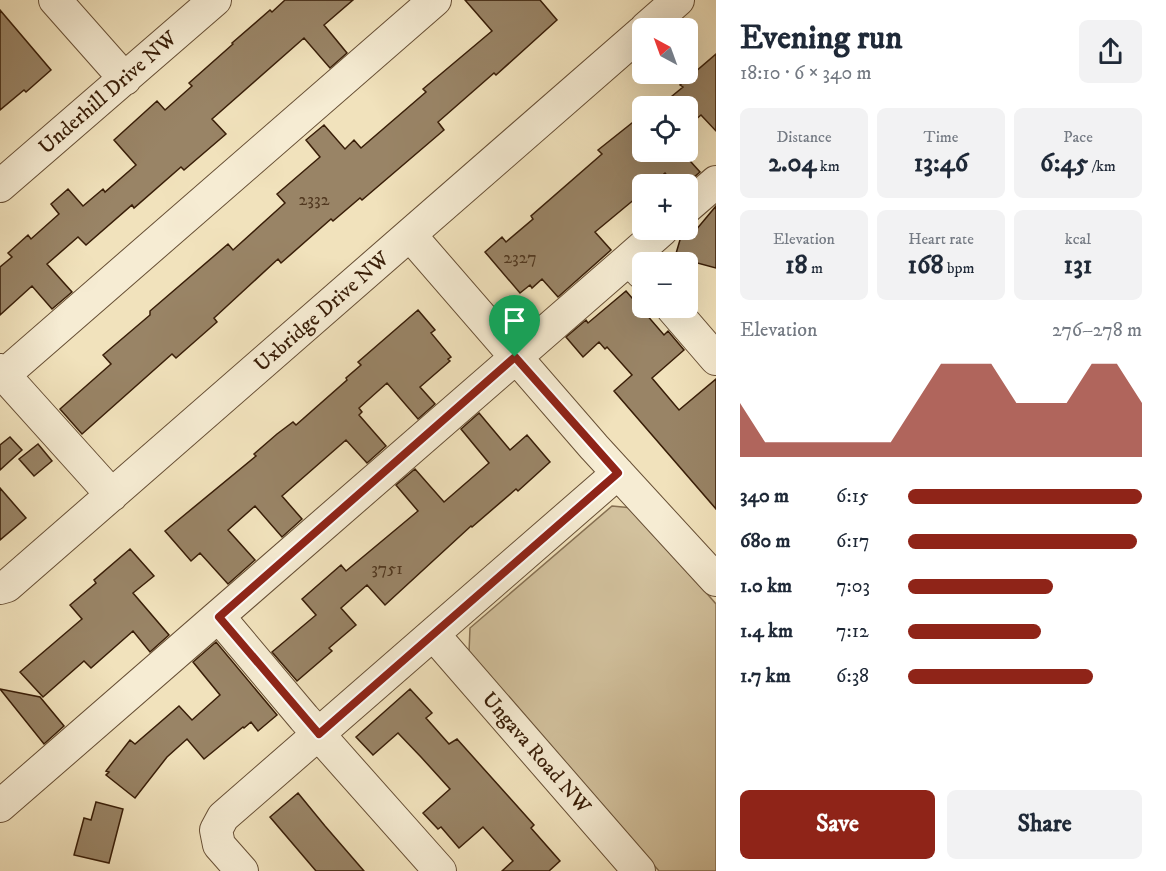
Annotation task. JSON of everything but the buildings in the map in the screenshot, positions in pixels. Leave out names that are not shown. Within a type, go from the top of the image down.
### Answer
[{"type":"street","points":[[55,0],[125,79]]},
{"type":"street","name":"Underhill Drive NW","points":[[0,186],[215,0]]},
{"type":"street","points":[[112,495],[2,372],[435,0]]},
{"type":"street","points":[[657,18],[678,0]]},
{"type":"street","name":"Uxbridge Drive NW","points":[[0,588],[7,586],[632,41]]},
{"type":"street","points":[[698,198],[716,182]]},
{"type":"street","points":[[410,236],[618,473],[716,580]]},
{"type":"street","points":[[0,806],[515,357],[632,269]]},
{"type":"street","points":[[681,318],[716,359]]},
{"type":"street","points":[[242,871],[219,845],[216,830],[223,817],[618,473]]},
{"type":"street","points":[[219,617],[440,871]]},
{"type":"street","name":"Ungava Road NW","points":[[433,634],[639,871]]},
{"type":"shaded area","points":[[612,506],[633,508],[716,604],[716,871],[659,871],[469,653],[470,628]]},
{"type":"route","points":[[515,357],[618,473],[319,734],[219,617],[515,357]]}]
